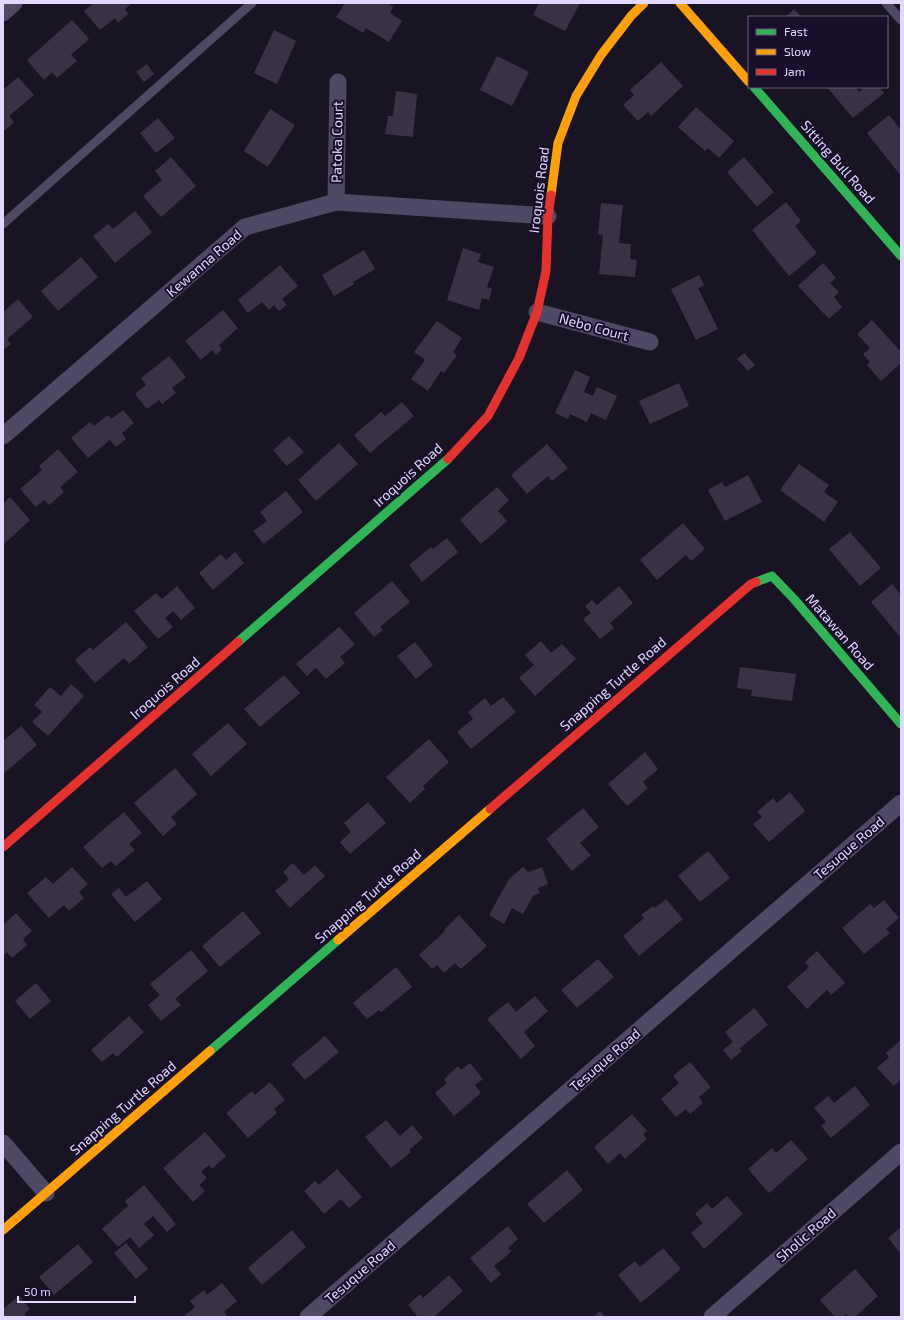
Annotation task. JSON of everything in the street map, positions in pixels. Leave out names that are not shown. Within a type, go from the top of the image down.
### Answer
[{"type":"street","points":[[3,13],[14,3]]},
{"type":"street","name":"Iroquois Road","points":[[3,847],[445,462],[488,416],[519,358],[537,312],[546,271],[548,216],[558,143],[576,96],[601,55],[631,16],[644,3]]},
{"type":"street","points":[[680,3],[748,81]]},
{"type":"street","name":"Patoka Court","points":[[336,202],[338,82]]},
{"type":"street","name":"Sitting Bull Road","points":[[755,88],[901,256]]},
{"type":"street","name":"Kewanna Road","points":[[3,436],[245,227],[336,202],[548,216]]},
{"type":"street","name":"Nebo Court","points":[[537,312],[650,342]]},
{"type":"street","name":"Matawan Road","points":[[751,584],[772,576],[901,724]]},
{"type":"street","name":"Snapping Turtle Road","points":[[3,1230],[751,584]]},
{"type":"street","name":"Tesuque Road","points":[[308,1317],[901,803]]},
{"type":"street","points":[[3,1143],[46,1193]]},
{"type":"street","name":"Sholic Road","points":[[712,1317],[901,1152]]},
{"type":"lane","points":[[3,224],[252,3]]},
{"type":"lane","points":[[886,3],[901,20]]},
{"type":"building","points":[[94,3],[132,3],[125,9],[128,14],[118,23],[115,18],[100,30],[84,11]]},
{"type":"building","points":[[345,3],[388,3],[393,7],[390,13],[402,21],[389,42],[366,28],[363,33],[336,17]]},
{"type":"building","points":[[539,3],[580,3],[565,31],[533,15]]},
{"type":"building","points":[[794,9],[800,16],[787,16]]},
{"type":"building","points":[[72,20],[89,39],[71,55],[77,61],[57,78],[52,72],[44,80],[27,60]]},
{"type":"building","points":[[274,30],[296,41],[277,84],[254,73]]},
{"type":"building","points":[[497,56],[529,72],[512,106],[480,90]]},
{"type":"building","points":[[661,62],[683,86],[651,116],[648,112],[638,121],[623,105],[634,95],[630,90]]},
{"type":"building","points":[[147,64],[154,74],[144,82],[136,72]]},
{"type":"building","points":[[18,77],[34,95],[9,116],[14,122],[3,132],[3,90]]},
{"type":"building","points":[[828,88],[856,88],[859,92],[864,88],[880,88],[884,93],[853,118]]},
{"type":"building","points":[[396,91],[417,94],[413,137],[385,134],[388,116],[393,116]]},
{"type":"building","points":[[696,107],[734,141],[719,158],[708,148],[705,151],[678,127]]},
{"type":"building","points":[[270,109],[295,125],[268,167],[244,151]]},
{"type":"building","points":[[889,115],[901,130],[901,176],[867,133]]},
{"type":"building","points":[[158,118],[175,138],[156,153],[140,133]]},
{"type":"building","points":[[171,157],[196,186],[161,217],[143,196],[162,180],[155,171]]},
{"type":"building","points":[[744,157],[774,192],[757,207],[727,172]]},
{"type":"building","points":[[786,202],[801,221],[795,226],[817,253],[789,276],[752,230]]},
{"type":"building","points":[[601,203],[623,205],[619,243],[631,244],[630,259],[637,260],[635,277],[599,274],[603,235],[598,234]]},
{"type":"building","points":[[135,211],[152,232],[115,263],[93,236],[108,224],[113,229]]},
{"type":"building","points":[[463,248],[481,254],[478,262],[494,267],[487,287],[492,289],[489,300],[482,298],[479,310],[447,300]]},
{"type":"building","points":[[364,250],[375,269],[353,282],[354,284],[334,296],[322,275]]},
{"type":"building","points":[[81,257],[98,277],[58,311],[41,291]]},
{"type":"building","points":[[823,263],[836,278],[830,283],[839,292],[834,297],[842,307],[829,319],[798,286]]},
{"type":"building","points":[[280,265],[298,286],[282,299],[287,305],[279,311],[274,305],[269,310],[262,302],[248,313],[238,300]]},
{"type":"building","points":[[699,275],[704,285],[698,288],[718,329],[696,340],[671,289]]},
{"type":"building","points":[[18,299],[33,317],[7,339],[11,344],[3,350],[3,312]]},
{"type":"building","points":[[223,310],[238,328],[219,345],[222,349],[216,355],[212,350],[201,360],[185,341]]},
{"type":"building","points":[[872,320],[901,352],[901,363],[881,381],[867,365],[870,362],[863,354],[870,348],[857,334]]},
{"type":"building","points":[[437,321],[462,338],[453,352],[457,355],[444,373],[441,371],[428,391],[411,379],[425,360],[414,352]]},
{"type":"building","points":[[744,353],[755,365],[748,371],[737,359]]},
{"type":"building","points":[[169,356],[186,377],[172,388],[176,393],[162,404],[159,400],[147,409],[135,394],[146,385],[141,378]]},
{"type":"building","points":[[575,370],[590,377],[584,392],[593,396],[597,387],[617,396],[606,420],[591,413],[587,422],[570,414],[568,419],[555,413]]},
{"type":"building","points":[[679,383],[689,406],[650,424],[639,401]]},
{"type":"building","points":[[402,402],[414,416],[370,453],[354,435],[381,412],[385,416]]},
{"type":"building","points":[[123,410],[134,423],[122,433],[126,439],[116,447],[110,440],[88,458],[71,438],[90,422],[94,426],[108,415],[111,419]]},
{"type":"building","points":[[289,436],[304,452],[287,466],[273,450]]},
{"type":"building","points":[[339,443],[358,464],[316,501],[298,480]]},
{"type":"building","points":[[547,444],[568,468],[552,481],[548,476],[527,494],[511,475]]},
{"type":"building","points":[[58,449],[78,472],[60,487],[64,492],[49,505],[44,500],[36,507],[20,489],[42,470],[39,466]]},
{"type":"building","points":[[799,464],[829,485],[824,492],[838,502],[824,522],[780,490]]},
{"type":"building","points":[[748,475],[762,502],[725,521],[708,490],[722,482],[725,487]]},
{"type":"building","points":[[497,487],[509,500],[498,511],[507,521],[481,544],[460,520]]},
{"type":"building","points":[[286,491],[303,512],[264,544],[253,531],[267,521],[260,512]]},
{"type":"building","points":[[10,497],[30,520],[3,545],[3,504]]},
{"type":"building","points":[[683,523],[705,549],[691,561],[686,555],[657,580],[640,560]]},
{"type":"building","points":[[850,532],[881,568],[860,586],[829,549]]},
{"type":"building","points":[[447,538],[458,552],[422,582],[409,565],[431,547],[433,549]]},
{"type":"building","points":[[235,552],[244,563],[213,590],[199,573],[221,554],[226,560]]},
{"type":"building","points":[[392,581],[410,602],[380,627],[383,630],[374,637],[354,613]]},
{"type":"building","points":[[892,584],[901,595],[901,638],[871,602]]},
{"type":"building","points":[[177,586],[195,608],[181,620],[173,611],[165,618],[173,627],[158,639],[134,611],[156,593],[162,599]]},
{"type":"building","points":[[619,586],[633,603],[610,623],[614,628],[600,639],[583,619],[591,613],[585,606],[592,600],[597,605]]},
{"type":"building","points":[[126,622],[148,647],[129,664],[124,658],[95,683],[75,660],[90,647],[93,650]]},
{"type":"building","points":[[339,627],[355,644],[340,657],[345,663],[326,679],[316,668],[307,676],[296,664]]},
{"type":"building","points":[[541,641],[551,653],[562,644],[576,659],[535,696],[519,678],[534,665],[525,655]]},
{"type":"building","points":[[415,642],[433,665],[416,679],[397,656]]},
{"type":"building","points":[[740,667],[796,674],[792,701],[751,696],[752,690],[737,688]]},
{"type":"building","points":[[284,675],[300,693],[260,727],[244,709]]},
{"type":"building","points":[[71,684],[84,696],[48,736],[32,722],[42,712],[34,705],[50,687],[61,696]]},
{"type":"building","points":[[503,697],[516,712],[471,749],[457,732],[473,719],[468,712],[485,698],[491,706]]},
{"type":"building","points":[[228,723],[247,744],[211,776],[192,754]]},
{"type":"building","points":[[21,726],[37,745],[3,774],[3,741]]},
{"type":"building","points":[[429,739],[449,762],[423,786],[425,789],[410,803],[386,777]]},
{"type":"building","points":[[645,752],[658,769],[643,782],[648,788],[627,806],[608,784]]},
{"type":"building","points":[[175,768],[197,794],[171,817],[177,824],[163,836],[134,803]]},
{"type":"building","points":[[790,792],[805,811],[769,842],[753,824],[762,817],[757,812],[773,798],[777,803]]},
{"type":"building","points":[[368,802],[386,823],[350,854],[340,842],[351,832],[344,823]]},
{"type":"building","points":[[583,808],[599,827],[580,843],[591,855],[572,871],[546,839]]},
{"type":"building","points":[[124,812],[142,833],[129,844],[135,850],[116,866],[111,861],[102,868],[83,847]]},
{"type":"building","points":[[708,851],[730,878],[700,902],[678,876]]},
{"type":"building","points":[[293,863],[304,875],[315,865],[325,876],[290,908],[275,891],[289,879],[283,872]]},
{"type":"building","points":[[72,867],[88,884],[79,892],[84,898],[69,911],[64,905],[49,918],[27,893],[46,877],[53,884]]},
{"type":"building","points":[[523,867],[528,872],[542,867],[548,884],[538,888],[540,893],[533,896],[523,914],[512,908],[504,924],[489,915],[509,879]]},
{"type":"building","points":[[147,881],[162,899],[135,922],[111,894],[119,888],[126,897]]},
{"type":"building","points":[[666,899],[683,919],[639,956],[623,936],[644,918],[641,915],[653,906],[655,908]]},
{"type":"building","points":[[884,900],[899,918],[886,929],[890,933],[864,954],[842,928],[870,904],[874,908]]},
{"type":"building","points":[[243,911],[261,933],[220,967],[202,946]]},
{"type":"building","points":[[16,913],[32,931],[23,939],[27,945],[12,958],[7,952],[3,956],[3,925]]},
{"type":"building","points":[[459,915],[487,946],[461,969],[455,963],[444,973],[437,965],[432,969],[419,955],[445,931],[444,930]]},
{"type":"building","points":[[191,950],[208,971],[175,999],[181,1005],[161,1021],[148,1005],[160,995],[150,984]]},
{"type":"building","points":[[817,951],[845,983],[831,995],[827,990],[807,1009],[787,987],[809,967],[805,962]]},
{"type":"building","points":[[598,959],[614,977],[577,1008],[561,990]]},
{"type":"building","points":[[396,967],[412,987],[381,1012],[379,1010],[367,1019],[353,1003]]},
{"type":"building","points":[[36,983],[51,1001],[30,1019],[15,1001]]},
{"type":"building","points":[[535,996],[548,1011],[524,1032],[535,1046],[521,1059],[487,1019],[508,1002],[516,1012]]},
{"type":"building","points":[[754,1008],[768,1025],[740,1048],[742,1051],[731,1060],[723,1050],[733,1042],[725,1032]]},
{"type":"building","points":[[129,1016],[144,1032],[117,1057],[113,1053],[102,1062],[91,1050]]},
{"type":"building","points":[[325,1036],[339,1052],[305,1080],[291,1064]]},
{"type":"building","points":[[901,1040],[901,1079],[894,1086],[877,1068],[889,1057],[886,1053]]},
{"type":"building","points":[[690,1062],[711,1087],[699,1097],[703,1103],[690,1114],[686,1109],[676,1117],[661,1099],[679,1083],[673,1076]]},
{"type":"building","points":[[470,1063],[483,1079],[475,1085],[481,1093],[454,1116],[435,1093],[447,1083],[444,1079],[458,1066],[461,1070]]},
{"type":"building","points":[[270,1082],[285,1100],[274,1109],[277,1113],[248,1138],[226,1113],[252,1091],[255,1095]]},
{"type":"building","points":[[855,1086],[870,1105],[831,1138],[821,1126],[826,1122],[814,1108],[828,1096],[834,1103]]},
{"type":"building","points":[[632,1114],[647,1131],[643,1134],[647,1139],[625,1159],[620,1153],[608,1164],[594,1147]]},
{"type":"building","points":[[386,1120],[400,1136],[412,1125],[423,1138],[409,1150],[411,1152],[391,1168],[365,1137]]},
{"type":"building","points":[[205,1132],[226,1156],[212,1169],[209,1165],[201,1172],[207,1178],[199,1185],[205,1191],[193,1202],[163,1168]]},
{"type":"building","points":[[791,1140],[808,1159],[769,1193],[748,1169],[772,1148],[776,1153]]},
{"type":"building","points":[[337,1169],[362,1197],[349,1208],[341,1199],[324,1214],[304,1191],[315,1181],[319,1185]]},
{"type":"building","points":[[567,1170],[583,1190],[544,1223],[527,1204]]},
{"type":"building","points":[[144,1185],[176,1224],[167,1232],[153,1216],[144,1224],[154,1235],[139,1248],[130,1237],[118,1247],[102,1229],[128,1206],[125,1201]]},
{"type":"building","points":[[727,1196],[743,1214],[704,1249],[691,1233],[703,1223],[695,1214],[707,1203],[712,1209]]},
{"type":"building","points":[[508,1226],[518,1239],[508,1248],[512,1251],[494,1266],[501,1274],[491,1283],[470,1258]]},
{"type":"building","points":[[901,1227],[901,1254],[888,1238]]},
{"type":"building","points":[[292,1230],[306,1247],[262,1285],[248,1268]]},
{"type":"building","points":[[126,1243],[148,1269],[136,1279],[114,1253]]},
{"type":"building","points":[[78,1244],[93,1262],[54,1295],[39,1277]]},
{"type":"building","points":[[663,1248],[681,1269],[641,1303],[618,1275],[635,1261],[640,1267]]},
{"type":"building","points":[[855,1269],[878,1296],[855,1317],[849,1317],[846,1314],[843,1317],[835,1317],[820,1300]]},
{"type":"building","points":[[449,1275],[463,1291],[434,1317],[418,1317],[408,1305],[420,1294],[423,1298]]},
{"type":"building","points":[[222,1283],[237,1301],[224,1312],[228,1317],[183,1317],[195,1307],[190,1301],[204,1290],[207,1295]]},
{"type":"building","points":[[19,1296],[30,1309],[24,1314],[27,1317],[3,1317],[3,1309]]},
{"type":"building","points":[[600,1311],[605,1317],[593,1317]]},
{"type":"traffic: fast","points":[[755,88],[901,256]]},
{"type":"traffic: fast","points":[[238,642],[448,459]]},
{"type":"traffic: fast","points":[[756,582],[772,576],[794,599],[901,724]]},
{"type":"traffic: fast","points":[[210,1051],[338,940]]},
{"type":"traffic: slow","points":[[551,195],[558,143],[576,96],[601,55],[631,16],[644,3]]},
{"type":"traffic: slow","points":[[680,3],[748,81]]},
{"type":"traffic: slow","points":[[338,940],[490,809]]},
{"type":"traffic: slow","points":[[3,1230],[210,1051]]},
{"type":"traffic: jam","points":[[448,459],[488,416],[519,358],[537,312],[546,271],[548,216],[551,195]]},
{"type":"traffic: jam","points":[[490,809],[751,584],[756,582]]},
{"type":"traffic: jam","points":[[3,847],[238,642]]}]
